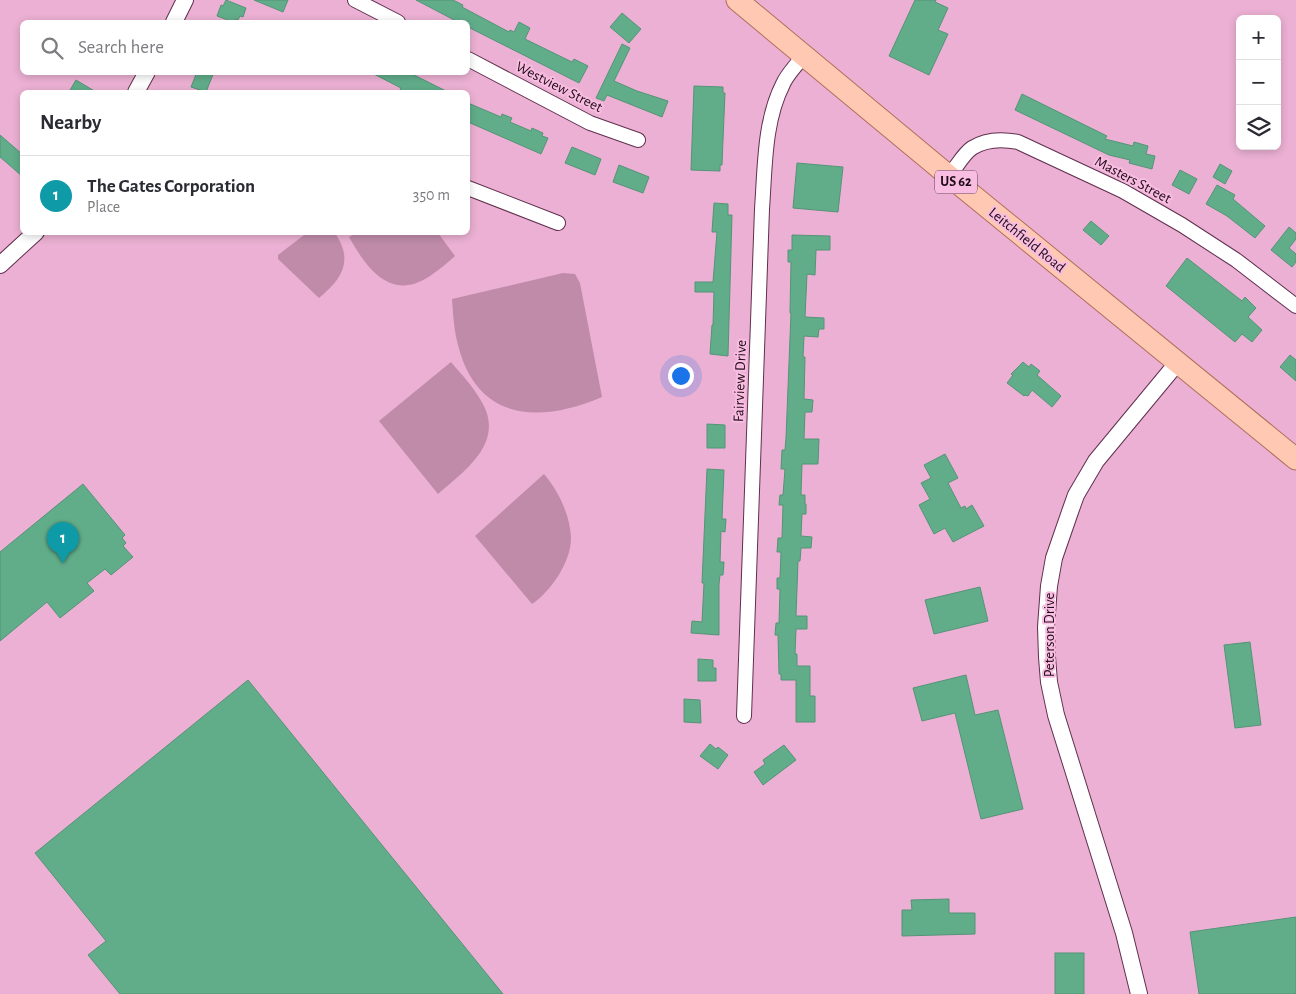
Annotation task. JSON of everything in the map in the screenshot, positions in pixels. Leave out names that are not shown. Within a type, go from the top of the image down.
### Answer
[{"type":"main road","name":"Leitchfield Road","points":[[737,0],[949,176],[1296,458]]},
{"type":"street","points":[[175,20],[185,0]]},
{"type":"street","points":[[355,0],[394,20]]},
{"type":"street","name":"Fairview Drive","points":[[744,716],[762,209],[767,145],[773,109],[783,82],[803,56]]},
{"type":"street","name":"Westview Street","points":[[470,60],[590,123],[638,140]]},
{"type":"street","points":[[137,90],[145,75]]},
{"type":"street","name":"Masters Street","points":[[949,176],[972,148],[995,140],[1006,139],[1018,142],[1123,191],[1182,225],[1236,260],[1296,306]]},
{"type":"street","points":[[470,189],[558,222]]},
{"type":"street","points":[[0,265],[33,235]]},
{"type":"street","name":"Peterson Drive","points":[[1139,994],[1124,934],[1056,715],[1049,682],[1046,627],[1049,586],[1054,558],[1076,496],[1096,461],[1178,362]]},
{"type":"shaded area","points":[[304,235],[336,235],[344,252],[343,269],[334,284],[319,298],[278,259],[278,255]]},
{"type":"shaded area","points":[[352,235],[439,235],[455,256],[433,274],[416,283],[392,284],[372,270],[349,237]]},
{"type":"shaded area","points":[[563,273],[575,274],[580,283],[602,397],[579,406],[556,411],[534,412],[514,410],[495,402],[480,389],[467,370],[458,345],[452,299]]},
{"type":"shaded area","points":[[451,362],[480,399],[487,414],[489,428],[486,441],[480,453],[461,475],[438,494],[379,421]]},
{"type":"shaded area","points":[[544,474],[563,504],[571,538],[568,557],[559,575],[546,592],[532,604],[475,536]]},
{"type":"building","points":[[226,0],[246,8],[243,17],[240,16],[238,20],[228,20],[217,16],[221,5],[223,6]]},
{"type":"building","points":[[254,0],[288,0],[283,12]]},
{"type":"building","points":[[416,0],[453,0],[463,5],[462,7],[509,32],[510,30],[514,32],[519,22],[530,28],[525,39],[572,62],[574,59],[588,66],[579,83],[470,28],[470,20],[454,20]]},
{"type":"building","points":[[915,0],[936,0],[935,2],[948,8],[938,30],[948,34],[929,75],[889,56]]},
{"type":"building","points":[[622,13],[641,29],[629,43],[610,27]]},
{"type":"building","points":[[622,44],[630,48],[614,81],[668,101],[662,117],[607,95],[604,101],[596,98]]},
{"type":"building","points":[[196,75],[213,75],[207,90],[191,87]]},
{"type":"building","points":[[376,75],[414,75],[444,90],[400,90],[401,88]]},
{"type":"building","points":[[76,80],[93,90],[70,90]]},
{"type":"building","points":[[694,86],[723,87],[723,93],[725,93],[722,165],[720,165],[720,171],[691,170]]},
{"type":"building","points":[[1022,94],[1107,136],[1105,139],[1133,146],[1134,142],[1148,146],[1146,154],[1155,156],[1152,169],[1129,163],[1130,160],[1109,155],[1015,110]]},
{"type":"building","points":[[470,104],[501,117],[502,114],[512,118],[510,122],[531,131],[532,128],[543,133],[542,136],[548,138],[541,154],[470,123]]},
{"type":"building","points":[[0,135],[20,152],[20,174],[0,157]]},
{"type":"building","points":[[572,147],[601,159],[595,175],[565,163]]},
{"type":"building","points":[[797,163],[843,167],[838,212],[793,208]]},
{"type":"building","points":[[1220,164],[1232,171],[1225,184],[1213,177]]},
{"type":"building","points":[[619,165],[649,177],[643,193],[613,182]]},
{"type":"building","points":[[1180,170],[1197,179],[1189,194],[1172,185]]},
{"type":"building","points":[[1217,185],[1235,195],[1233,199],[1265,226],[1255,238],[1227,216],[1206,204]]},
{"type":"building","points":[[714,203],[728,204],[728,215],[732,215],[728,356],[710,354],[714,292],[695,292],[695,282],[713,282],[717,232],[712,232]]},
{"type":"building","points":[[1091,221],[1109,236],[1101,245],[1083,230]]},
{"type":"building","points":[[1289,227],[1296,233],[1296,239],[1289,248],[1296,254],[1296,262],[1292,267],[1271,250]]},
{"type":"building","points":[[792,235],[830,236],[830,250],[816,250],[815,275],[807,274],[805,317],[824,318],[824,329],[819,329],[818,337],[804,336],[803,357],[805,357],[804,399],[813,400],[812,412],[805,412],[804,439],[819,439],[818,464],[802,464],[801,495],[805,495],[806,514],[802,514],[801,536],[812,537],[811,548],[801,548],[800,561],[798,561],[796,616],[807,616],[807,629],[796,629],[795,654],[797,654],[797,666],[810,666],[810,696],[815,696],[815,722],[796,722],[796,680],[781,680],[781,674],[779,674],[778,635],[775,635],[776,623],[779,623],[780,589],[777,589],[777,578],[780,578],[781,552],[777,552],[778,538],[782,538],[783,505],[779,505],[780,495],[783,495],[785,469],[781,469],[782,450],[785,450],[786,438],[791,313],[791,262],[788,262],[788,250],[792,250]]},
{"type":"building","points":[[1187,258],[1242,301],[1245,297],[1256,308],[1248,317],[1262,330],[1252,342],[1242,334],[1235,342],[1166,286]]},
{"type":"building","points":[[1290,355],[1296,360],[1296,381],[1280,367]]},
{"type":"building","points":[[1023,362],[1029,367],[1031,364],[1040,371],[1037,375],[1061,396],[1052,407],[1032,390],[1028,396],[1024,396],[1007,383],[1013,375],[1011,374]]},
{"type":"building","points":[[707,424],[725,425],[725,448],[707,448]]},
{"type":"building","points":[[945,454],[958,478],[948,483],[961,508],[965,506],[966,509],[972,505],[984,526],[953,542],[945,528],[934,534],[919,505],[930,499],[921,483],[931,478],[924,465]]},
{"type":"building","points":[[707,469],[724,470],[722,519],[726,519],[725,532],[721,531],[720,562],[724,562],[723,575],[720,575],[719,584],[719,635],[691,633],[692,621],[702,622]]},
{"type":"building","points":[[83,484],[125,535],[122,538],[126,543],[123,546],[133,557],[111,575],[105,569],[87,583],[94,591],[60,618],[47,602],[0,641],[0,552]]},
{"type":"building","points":[[980,587],[988,621],[934,634],[925,600]]},
{"type":"building","points":[[1250,642],[1261,725],[1235,728],[1224,645]]},
{"type":"building","points":[[698,659],[713,660],[713,668],[716,668],[716,681],[698,681]]},
{"type":"building","points":[[966,675],[975,715],[998,710],[1023,809],[981,819],[955,713],[922,721],[913,688]]},
{"type":"building","points":[[248,680],[503,994],[120,994],[88,955],[106,941],[35,853]]},
{"type":"building","points":[[684,699],[700,700],[701,723],[684,722]]},
{"type":"building","points":[[710,744],[716,749],[718,747],[728,755],[718,769],[700,756]]},
{"type":"building","points":[[784,745],[796,760],[763,785],[754,772],[765,764],[763,760]]},
{"type":"building","points":[[949,899],[949,913],[975,913],[975,934],[902,936],[902,910],[912,910],[911,900]]},
{"type":"building","points":[[1296,917],[1296,994],[1199,994],[1190,932]]},
{"type":"building","points":[[1055,953],[1084,953],[1084,994],[1055,994]]},
{"type":"place","name":"The Gates Corporation","points":[[63,563]]}]
